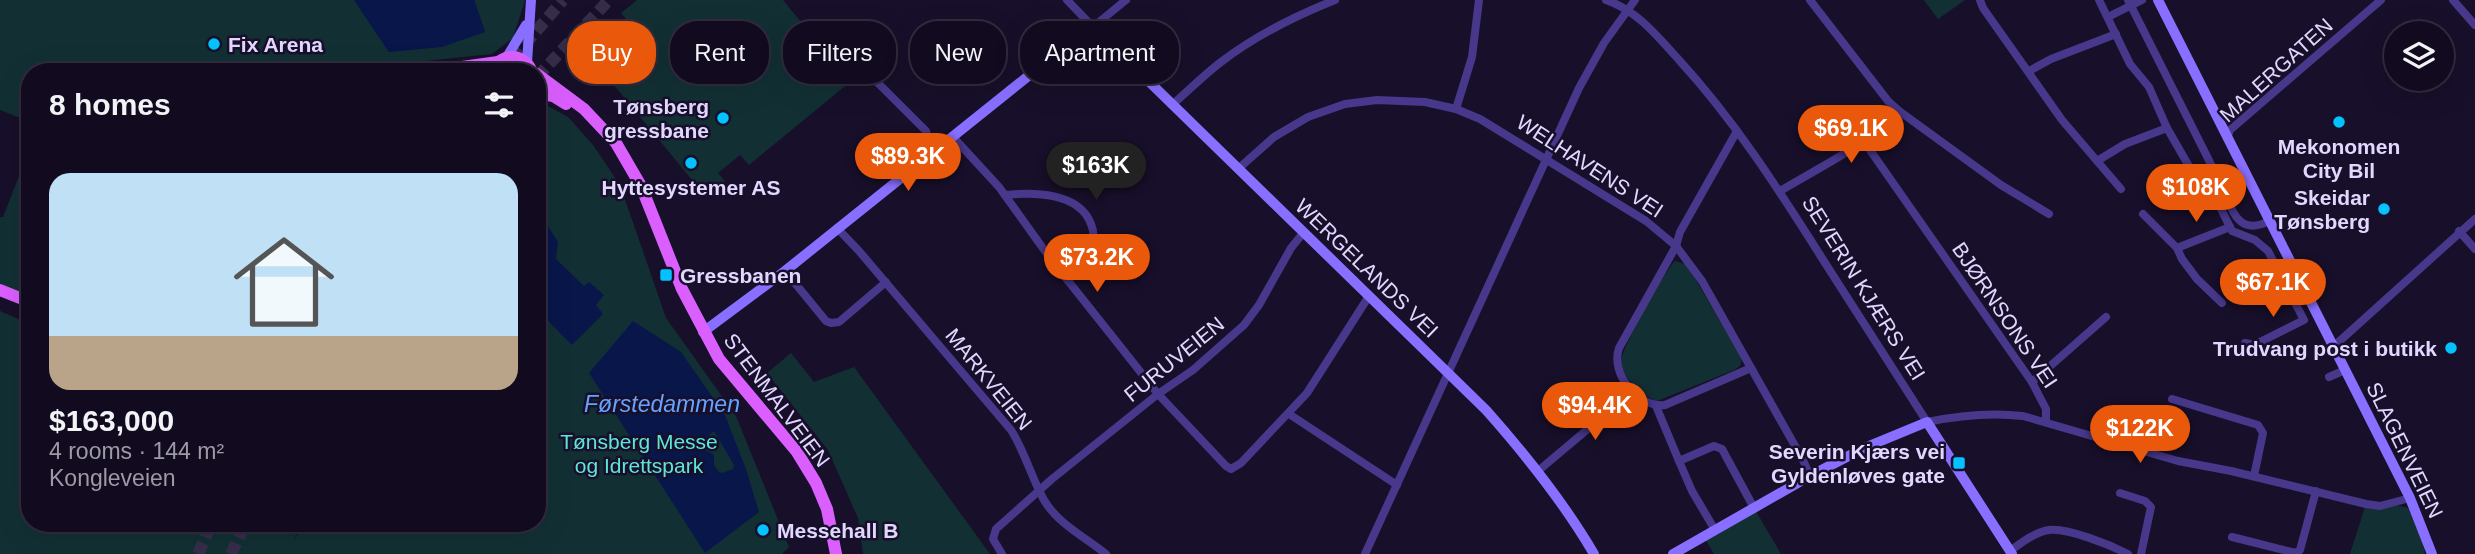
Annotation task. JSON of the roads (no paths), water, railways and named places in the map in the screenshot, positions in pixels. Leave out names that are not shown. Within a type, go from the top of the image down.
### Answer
[{"type":"main road","name":"SLAGENVEIEN","points":[[2158,0],[2410,498],[2429,550]]},
{"type":"main road","points":[[499,63],[519,40],[530,6]]},
{"type":"main road","points":[[530,6],[532,63]]},
{"type":"main road","name":"STENMALVEIEN","points":[[499,63],[520,58],[525,63]]},
{"type":"main road","name":"STENMALVEIEN","points":[[546,80],[584,109],[617,143],[646,197],[682,289],[704,332],[726,368],[808,469],[827,509],[836,554]]},
{"type":"main road","points":[[704,332],[785,271],[1020,83]]},
{"type":"main road","name":"WERGELANDS VEI","points":[[1151,84],[1486,410],[1538,471],[1594,554]]},
{"type":"main road","name":"STENMALVEIEN","points":[[546,95],[553,96],[573,109],[625,159]]},
{"type":"main road","points":[[0,290],[21,298]]},
{"type":"main road","points":[[1674,554],[1810,476],[1864,448],[1927,422]]},
{"type":"main road","name":"SEVERIN KJÆRS VEI","points":[[1927,422],[2011,552]]},
{"type":"street","points":[[1067,0],[1087,21]]},
{"type":"street","points":[[1100,21],[1125,0]]},
{"type":"street","points":[[1172,105],[1220,62],[1247,43],[1303,13],[1335,0]]},
{"type":"street","points":[[1456,109],[1472,57],[1479,0]]},
{"type":"street","name":"SEVERIN KJÆRS VEI","points":[[1606,0],[1628,9],[1643,21],[1694,76],[1737,131],[1780,191],[1927,422]]},
{"type":"street","points":[[1365,554],[1593,61],[1635,0]]},
{"type":"street","points":[[1810,0],[1888,101],[1899,111],[2001,185],[2049,214]]},
{"type":"street","points":[[1980,0],[2062,120],[2121,189]]},
{"type":"street","points":[[2099,0],[2130,64],[2149,87],[2194,175],[2206,186],[2236,234],[2255,240],[2268,251],[2304,320],[2254,345],[2245,343]]},
{"type":"street","points":[[2108,17],[2129,3],[2142,0]]},
{"type":"street","name":"MALERGATEN","points":[[2227,138],[2231,130],[2381,0]]},
{"type":"street","points":[[2453,0],[2475,25]]},
{"type":"street","points":[[2129,3],[2229,200],[2229,207],[2239,222],[2248,226],[2269,221]]},
{"type":"street","points":[[2029,71],[2051,59],[2116,34]]},
{"type":"street","points":[[879,84],[926,131],[938,149]]},
{"type":"street","name":"WELHAVENS VEI","points":[[1238,169],[1274,137],[1308,117],[1345,104],[1407,100],[1456,109],[1494,126],[1646,221],[1676,246],[1702,281],[1810,476]]},
{"type":"street","points":[[1780,191],[1863,140],[1885,125],[1899,111]]},
{"type":"street","points":[[2097,161],[2125,144],[2168,128]]},
{"type":"street","points":[[1737,131],[1680,232],[1676,246],[1617,355],[1620,374],[1640,399],[1656,406],[1665,405],[1751,368]]},
{"type":"street","points":[[954,137],[1004,195],[1158,394],[1226,466],[1231,468],[1237,467],[1289,414],[1323,370],[1368,296]]},
{"type":"street","name":"BJØRNSONS VEI","points":[[1863,140],[2032,382],[2046,409],[2046,422],[2178,461],[2380,506],[2410,498]]},
{"type":"street","points":[[1004,195],[1067,199],[1088,216],[1094,230],[1092,242],[1086,258],[1068,281]]},
{"type":"street","points":[[2219,205],[2229,207]]},
{"type":"street","points":[[2143,214],[2177,248],[2197,279],[2222,303]]},
{"type":"street","points":[[2333,347],[2475,219]]},
{"type":"street","points":[[2177,248],[2230,227]]},
{"type":"street","name":"MARKVEIEN","points":[[837,228],[1011,430],[1021,445],[1040,491],[1052,511],[1105,554]]},
{"type":"street","points":[[2459,231],[2475,249]]},
{"type":"street","name":"FURUVEIEN","points":[[1002,554],[992,539],[996,529],[1052,479],[1158,394],[1193,370],[1244,325],[1259,305],[1291,248],[1304,232]]},
{"type":"street","points":[[785,271],[826,321],[831,323],[839,322],[886,282]]},
{"type":"street","points":[[2032,382],[2106,317]]},
{"type":"street","points":[[2329,377],[2344,370]]},
{"type":"street","points":[[1538,471],[1633,391]]},
{"type":"street","points":[[2172,399],[2258,425],[2263,433],[2254,476]]},
{"type":"street","points":[[1656,406],[1692,491],[1715,530]]},
{"type":"street","points":[[1927,422],[1966,414],[2000,413],[2046,422]]},
{"type":"street","points":[[1289,414],[1397,485]]},
{"type":"street","points":[[1679,461],[1714,446],[1723,449],[1754,508]]},
{"type":"street","points":[[2232,537],[2296,553],[2300,550],[2316,491]]},
{"type":"street","points":[[2119,493],[2145,501],[2151,507],[2140,554]]},
{"type":"street","points":[[2011,552],[2031,537],[2052,530],[2079,536],[2128,554]]},
{"type":"water","points":[[354,0],[474,0],[485,32],[442,47],[389,52]]},
{"type":"water","points":[[546,223],[558,242],[556,259],[584,286],[589,282],[604,295],[596,305],[603,314],[572,345],[546,318]]},
{"type":"water","name":"Førstedammen","points":[[633,321],[681,352],[725,415],[759,512],[705,553],[589,373]],"holes":[[[714,431],[734,465],[733,469],[719,472],[714,465],[714,455],[701,448],[700,443]]]},
{"type":"tunnel","points":[[509,63],[563,0]]},
{"type":"tunnel","points":[[546,67],[609,0]]},
{"type":"tunnel","points":[[198,554],[208,532]]},
{"type":"tunnel","points":[[231,554],[242,532]]},
{"type":"place","name":"Fix Arena","points":[[214,44]]},
{"type":"place","name":"Tønsberg gressbane","points":[[723,118]]},
{"type":"place","name":"Mekonomen City Bil","points":[[2339,122]]},
{"type":"place","name":"Hyttesystemer AS","points":[[691,163]]},
{"type":"place","name":"Skeidar Tønsberg","points":[[2384,209]]},
{"type":"place","name":"Gressbanen","points":[[666,275]]},
{"type":"place","name":"Trudvang post i butikk","points":[[2451,348]]},
{"type":"place","name":"Severin Kjærs vei Gyldenløves gate","points":[[1959,463]]},
{"type":"place","name":"Messehall B","points":[[763,530]]},
{"type":"park label","name":"Tønsberg Messe og Idrettspark","points":[[639,453]]}]
